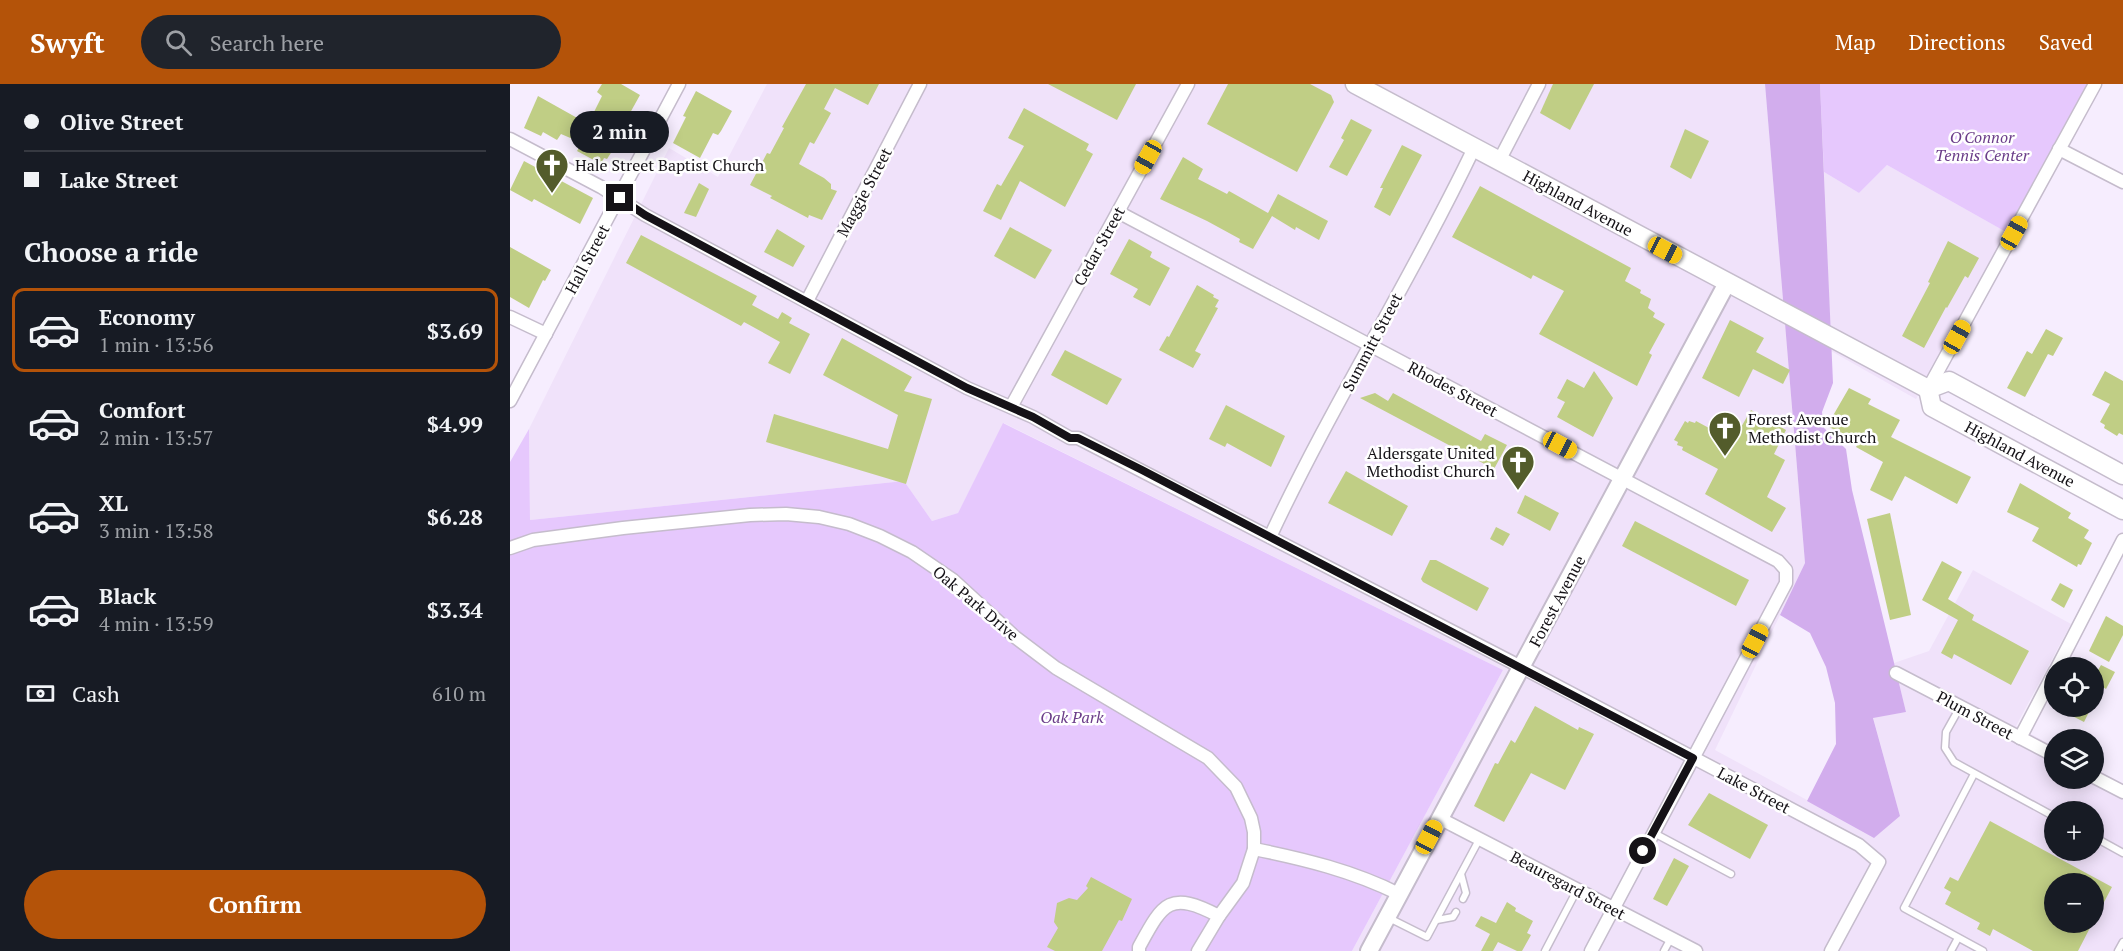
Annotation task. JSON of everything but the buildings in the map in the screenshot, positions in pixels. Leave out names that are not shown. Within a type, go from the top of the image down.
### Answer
[{"type":"main road","name":"Highland Avenue","points":[[1354,84],[1928,389],[1932,407],[2123,510]]},
{"type":"main road","name":"Highland Avenue","points":[[1928,389],[1948,381],[2123,475]]},
{"type":"street","name":"Hall Street","points":[[510,401],[679,84]]},
{"type":"street","name":"Maggie Street","points":[[807,301],[920,84]]},
{"type":"street","name":"Cedar Street","points":[[1011,407],[1188,84]]},
{"type":"street","points":[[1499,161],[1539,84]]},
{"type":"street","points":[[1928,389],[2095,84]]},
{"type":"street","name":"Lake Street","points":[[510,139],[620,198],[645,215],[967,388],[1033,417],[1070,438],[1078,438],[1859,845],[1879,862],[1831,951]]},
{"type":"street","name":"Summitt Street","points":[[1270,537],[1370,345],[1452,196],[1474,148]]},
{"type":"street","points":[[2060,149],[2123,182]]},
{"type":"street","name":"Rhodes Street","points":[[1118,212],[1778,561],[1786,570],[1786,583],[1693,758]]},
{"type":"street","name":"Forest Avenue","points":[[1368,951],[1727,283]]},
{"type":"street","points":[[510,317],[546,334]]},
{"type":"street","name":"Oak Park Drive","points":[[510,548],[533,540],[750,515],[786,514],[819,517],[849,524],[912,552],[953,580],[1015,637],[1056,668],[1208,759],[1218,766],[1236,787],[1249,811],[1254,832],[1254,849],[1243,883],[1219,916],[1198,951]]},
{"type":"street","points":[[2062,657],[2123,540]]},
{"type":"street","name":"Plum Street","points":[[1896,673],[2044,750]]},
{"type":"street","points":[[2020,738],[2044,692]]},
{"type":"street","points":[[1591,951],[1693,758]]},
{"type":"street","points":[[2104,782],[2123,792]]},
{"type":"street","name":"Beauregard Street","points":[[1439,818],[1696,951]]},
{"type":"street","points":[[1254,849],[1308,860],[1374,882],[1399,894]]},
{"type":"street","points":[[1139,951],[1156,917],[1169,906],[1192,903],[1219,916]]},
{"type":"lane","points":[[1960,707],[1946,732],[1945,748],[1954,762],[2044,811]]},
{"type":"lane","points":[[1974,774],[1904,908],[1983,951]]},
{"type":"lane","points":[[1653,832],[1731,874]]},
{"type":"lane","points":[[1387,916],[1427,937],[1480,838]]},
{"type":"lane","points":[[2104,843],[2123,853]]},
{"type":"lane","points":[[1461,874],[1466,893],[1463,899]]},
{"type":"lane","points":[[1545,951],[1576,890]]},
{"type":"lane","points":[[1437,920],[1453,917],[1456,912]]},
{"type":"lane","points":[[1664,951],[1671,938]]},
{"type":"lane","points":[[1951,951],[1958,938]]},
{"type":"lane","points":[[2118,951],[2123,942]]},
{"type":"shaded area","points":[[767,84],[1765,84],[1805,563],[1715,750],[1875,837],[1900,816],[1873,717],[1906,712],[1894,663],[1929,651],[1973,570],[2071,624],[2053,657],[2044,657],[2044,674],[2016,726],[2044,741],[2044,789],[2104,789],[2104,774],[2123,784],[2123,951],[1352,951],[1503,670],[1004,423],[958,513],[932,521],[904,481],[530,520],[529,429],[669,148],[718,177]]},
{"type":"shaded area","points":[[1765,84],[1820,84],[1833,383],[1822,412],[1824,428],[1846,449],[1852,490],[1906,712],[1873,718],[1900,816],[1874,838],[1807,801],[1836,744],[1835,703],[1826,667],[1810,633],[1780,615],[1805,563]]},
{"type":"shaded area","points":[[1887,165],[2006,232],[1916,399],[1831,351],[1824,172],[1859,193]]},
{"type":"green space","name":"O'Connor Tennis Center","points":[[1820,84],[2087,84],[2006,232],[1887,165],[1859,193],[1824,172]]},
{"type":"green space","name":"Oak Park","points":[[1003,423],[1503,670],[1352,951],[510,951],[510,462],[529,429],[530,520],[904,481],[932,521],[958,513]]},
{"type":"place","name":"Hale Street Baptist Church","points":[[552,194]]},
{"type":"place","name":"Forest Avenue Methodist Church","points":[[1725,457]]},
{"type":"place","name":"Aldersgate United Methodist Church","points":[[1518,491]]},
{"type":"route","points":[[620,198],[645,215],[967,388],[1033,417],[1070,438],[1078,438],[1142,470],[1693,758],[1643,851]]}]
